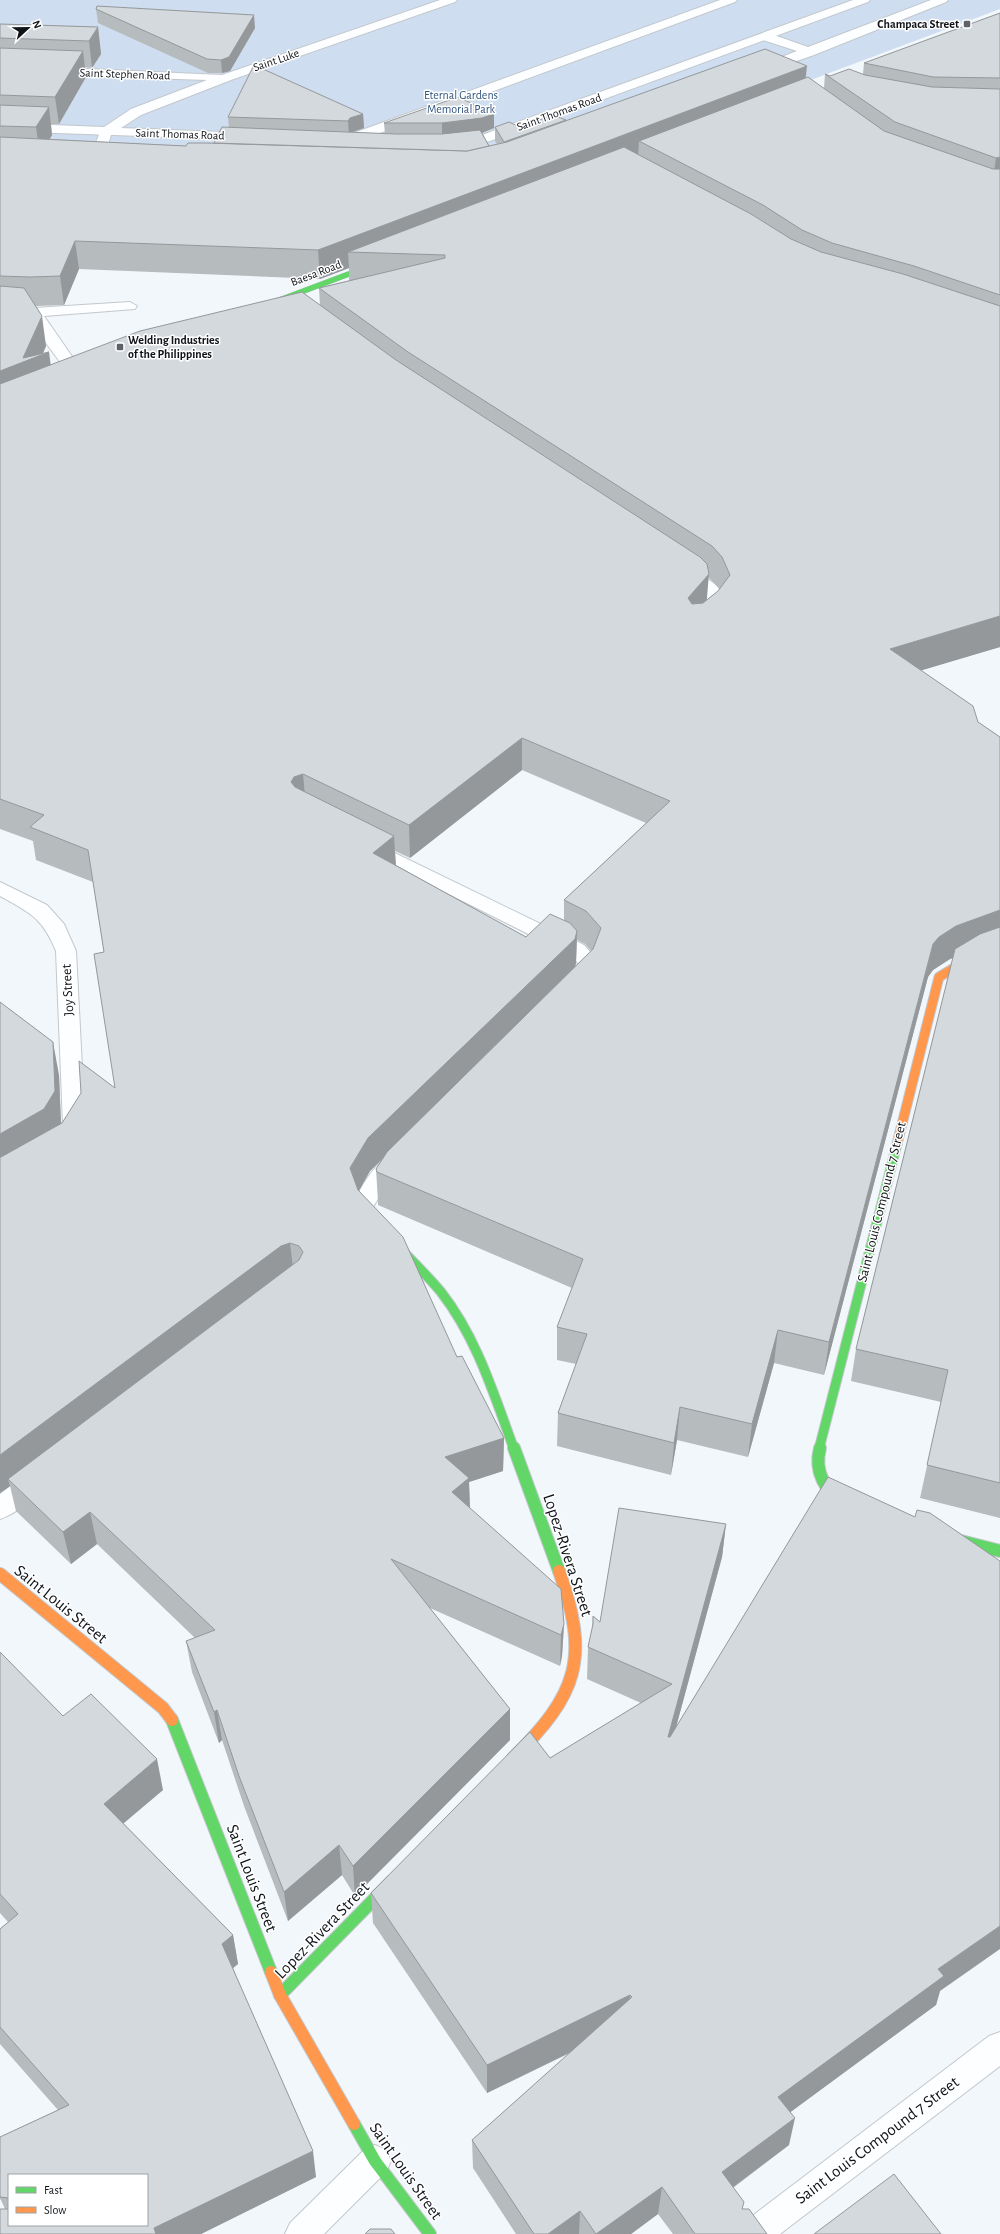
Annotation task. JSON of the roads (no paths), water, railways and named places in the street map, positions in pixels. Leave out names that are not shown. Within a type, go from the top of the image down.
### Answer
[{"type":"street","name":"Saint Luke","points":[[106,132],[136,112],[226,78],[451,0]]},
{"type":"street","points":[[345,140],[732,0]]},
{"type":"street","name":"Saint Thomas Road","points":[[446,144],[485,138],[767,37],[864,0]]},
{"type":"street","points":[[751,74],[942,0]]},
{"type":"street","points":[[767,37],[810,52]]},
{"type":"street","name":"Saint Stephen Road","points":[[0,69],[226,78]]},
{"type":"street","name":"Saint Thomas Road","points":[[0,127],[265,138]]},
{"type":"street","points":[[95,163],[106,132]]},
{"type":"street","points":[[485,138],[493,152]]},
{"type":"street","points":[[329,140],[384,142]]},
{"type":"street","points":[[79,162],[111,163]]},
{"type":"street","name":"Baesa Road","points":[[261,307],[290,303],[386,260]]},
{"type":"street","points":[[0,309],[34,312],[130,306]]},
{"type":"street","points":[[34,312],[53,343],[79,378]]},
{"type":"street","points":[[696,579],[714,594],[717,607],[696,630]]},
{"type":"street","points":[[348,835],[577,950],[589,962],[584,976],[567,993]]},
{"type":"street","name":"Joy Street","points":[[0,888],[40,910],[57,928],[66,951],[74,1125],[58,1149]]},
{"type":"street","name":"Saint Louis Compound 7 Street","points":[[849,1510],[827,1492],[819,1476],[817,1458],[939,977],[966,961],[1000,949]]},
{"type":"street","points":[[366,1205],[379,1178],[408,1150]]},
{"type":"street","name":"Lopez-Rivera Street","points":[[387,1236],[441,1292],[467,1331],[488,1378],[563,1581],[575,1622],[577,1656],[569,1688],[547,1724],[508,1763]]},
{"type":"street","points":[[0,1508],[57,1465]]},
{"type":"street","points":[[941,1536],[1000,1551]]},
{"type":"street","name":"Saint Louis Street","points":[[0,1574],[163,1708],[173,1721],[280,1995],[375,2162],[430,2234]]},
{"type":"street","name":"Lopez-Rivera Street","points":[[280,1995],[397,1877]]},
{"type":"street","name":"Saint Louis Compound 7 Street","points":[[754,2234],[1000,2047]]},
{"type":"street","points":[[301,2234],[375,2162]]},
{"type":"place","name":"Champaca Street","points":[[967,24]]},
{"type":"place","name":"Welding Industries of the Philippines","points":[[120,347]]},
{"type":"park label","name":"Eternal Gardens Memorial Park","points":[[461,102]]}]
